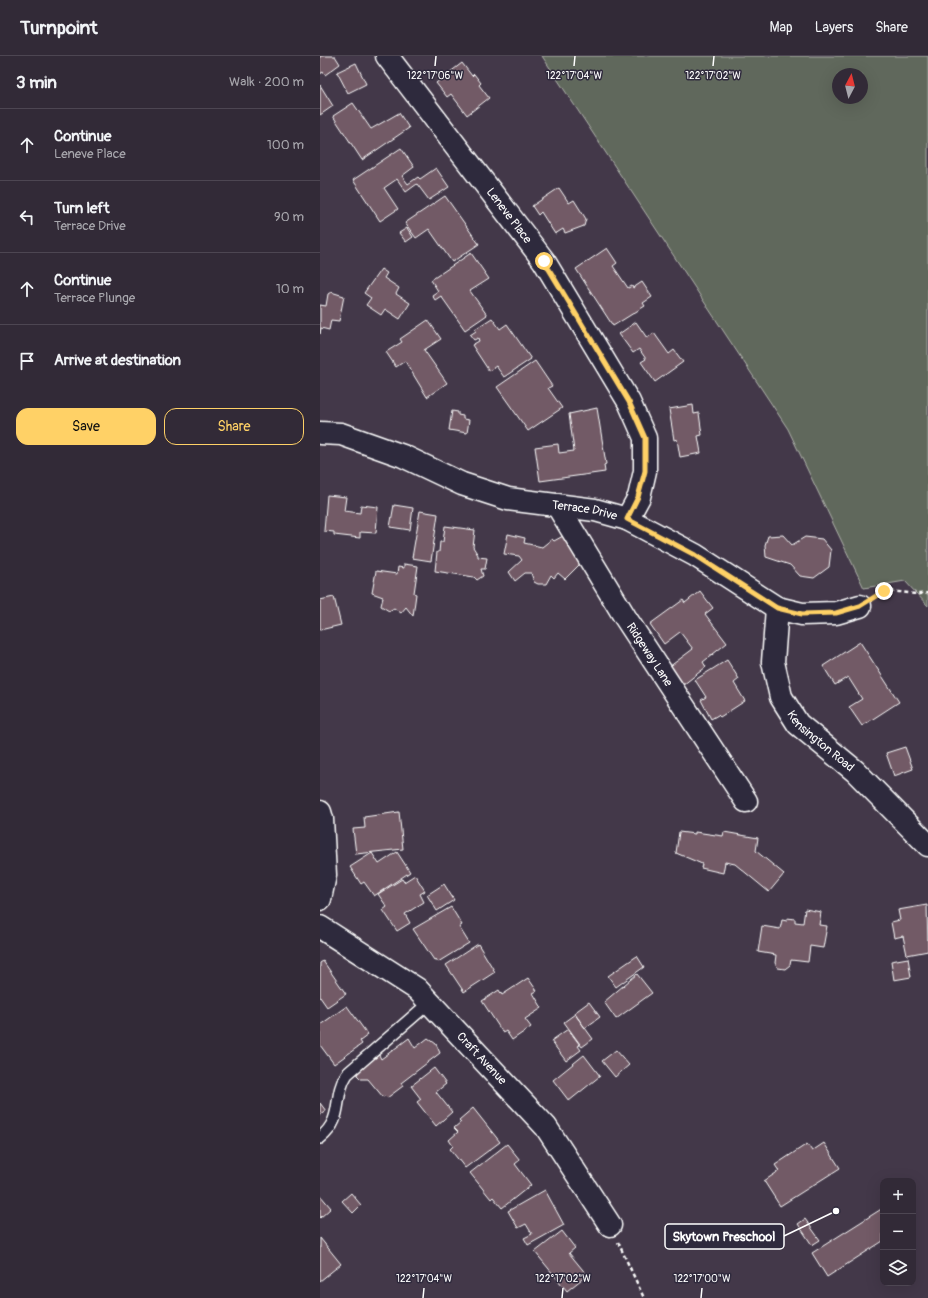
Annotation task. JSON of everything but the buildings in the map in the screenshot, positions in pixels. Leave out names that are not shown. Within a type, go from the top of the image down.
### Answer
[{"type":"street","name":"Leneve Place","points":[[387,56],[544,261],[629,402],[645,438],[645,471],[638,497],[627,519]]},
{"type":"street","name":"Terrace Drive","points":[[320,433],[341,434],[403,456],[462,484],[508,499],[595,510],[627,519],[695,555],[777,608],[802,614],[836,613],[860,606]]},
{"type":"street","name":"Ridgeway Lane","points":[[557,506],[624,617],[746,801]]},
{"type":"street","name":"Kensington Road","points":[[777,608],[773,662],[780,697],[798,724],[855,771],[928,845]]},
{"type":"street","points":[[320,812],[322,819],[325,875],[320,899]]},
{"type":"street","name":"Craft Avenue","points":[[320,926],[417,988],[546,1126],[610,1225]]},
{"type":"lane","points":[[320,1138],[330,1130],[334,1122],[343,1081],[347,1074],[430,1002]]},
{"type":"path","points":[[860,606],[884,591],[918,595],[928,593]]},
{"type":"path","points":[[610,1225],[644,1298]]},
{"type":"green space","points":[[542,56],[928,56],[928,606],[905,581],[864,588],[788,429]]},
{"type":"place","name":"Skytown Preschool","points":[[836,1211]]},
{"type":"route","points":[[544,261],[629,402],[645,438],[645,471],[638,497],[627,519],[695,555],[777,608],[802,614],[836,613],[860,606],[884,591]]}]
